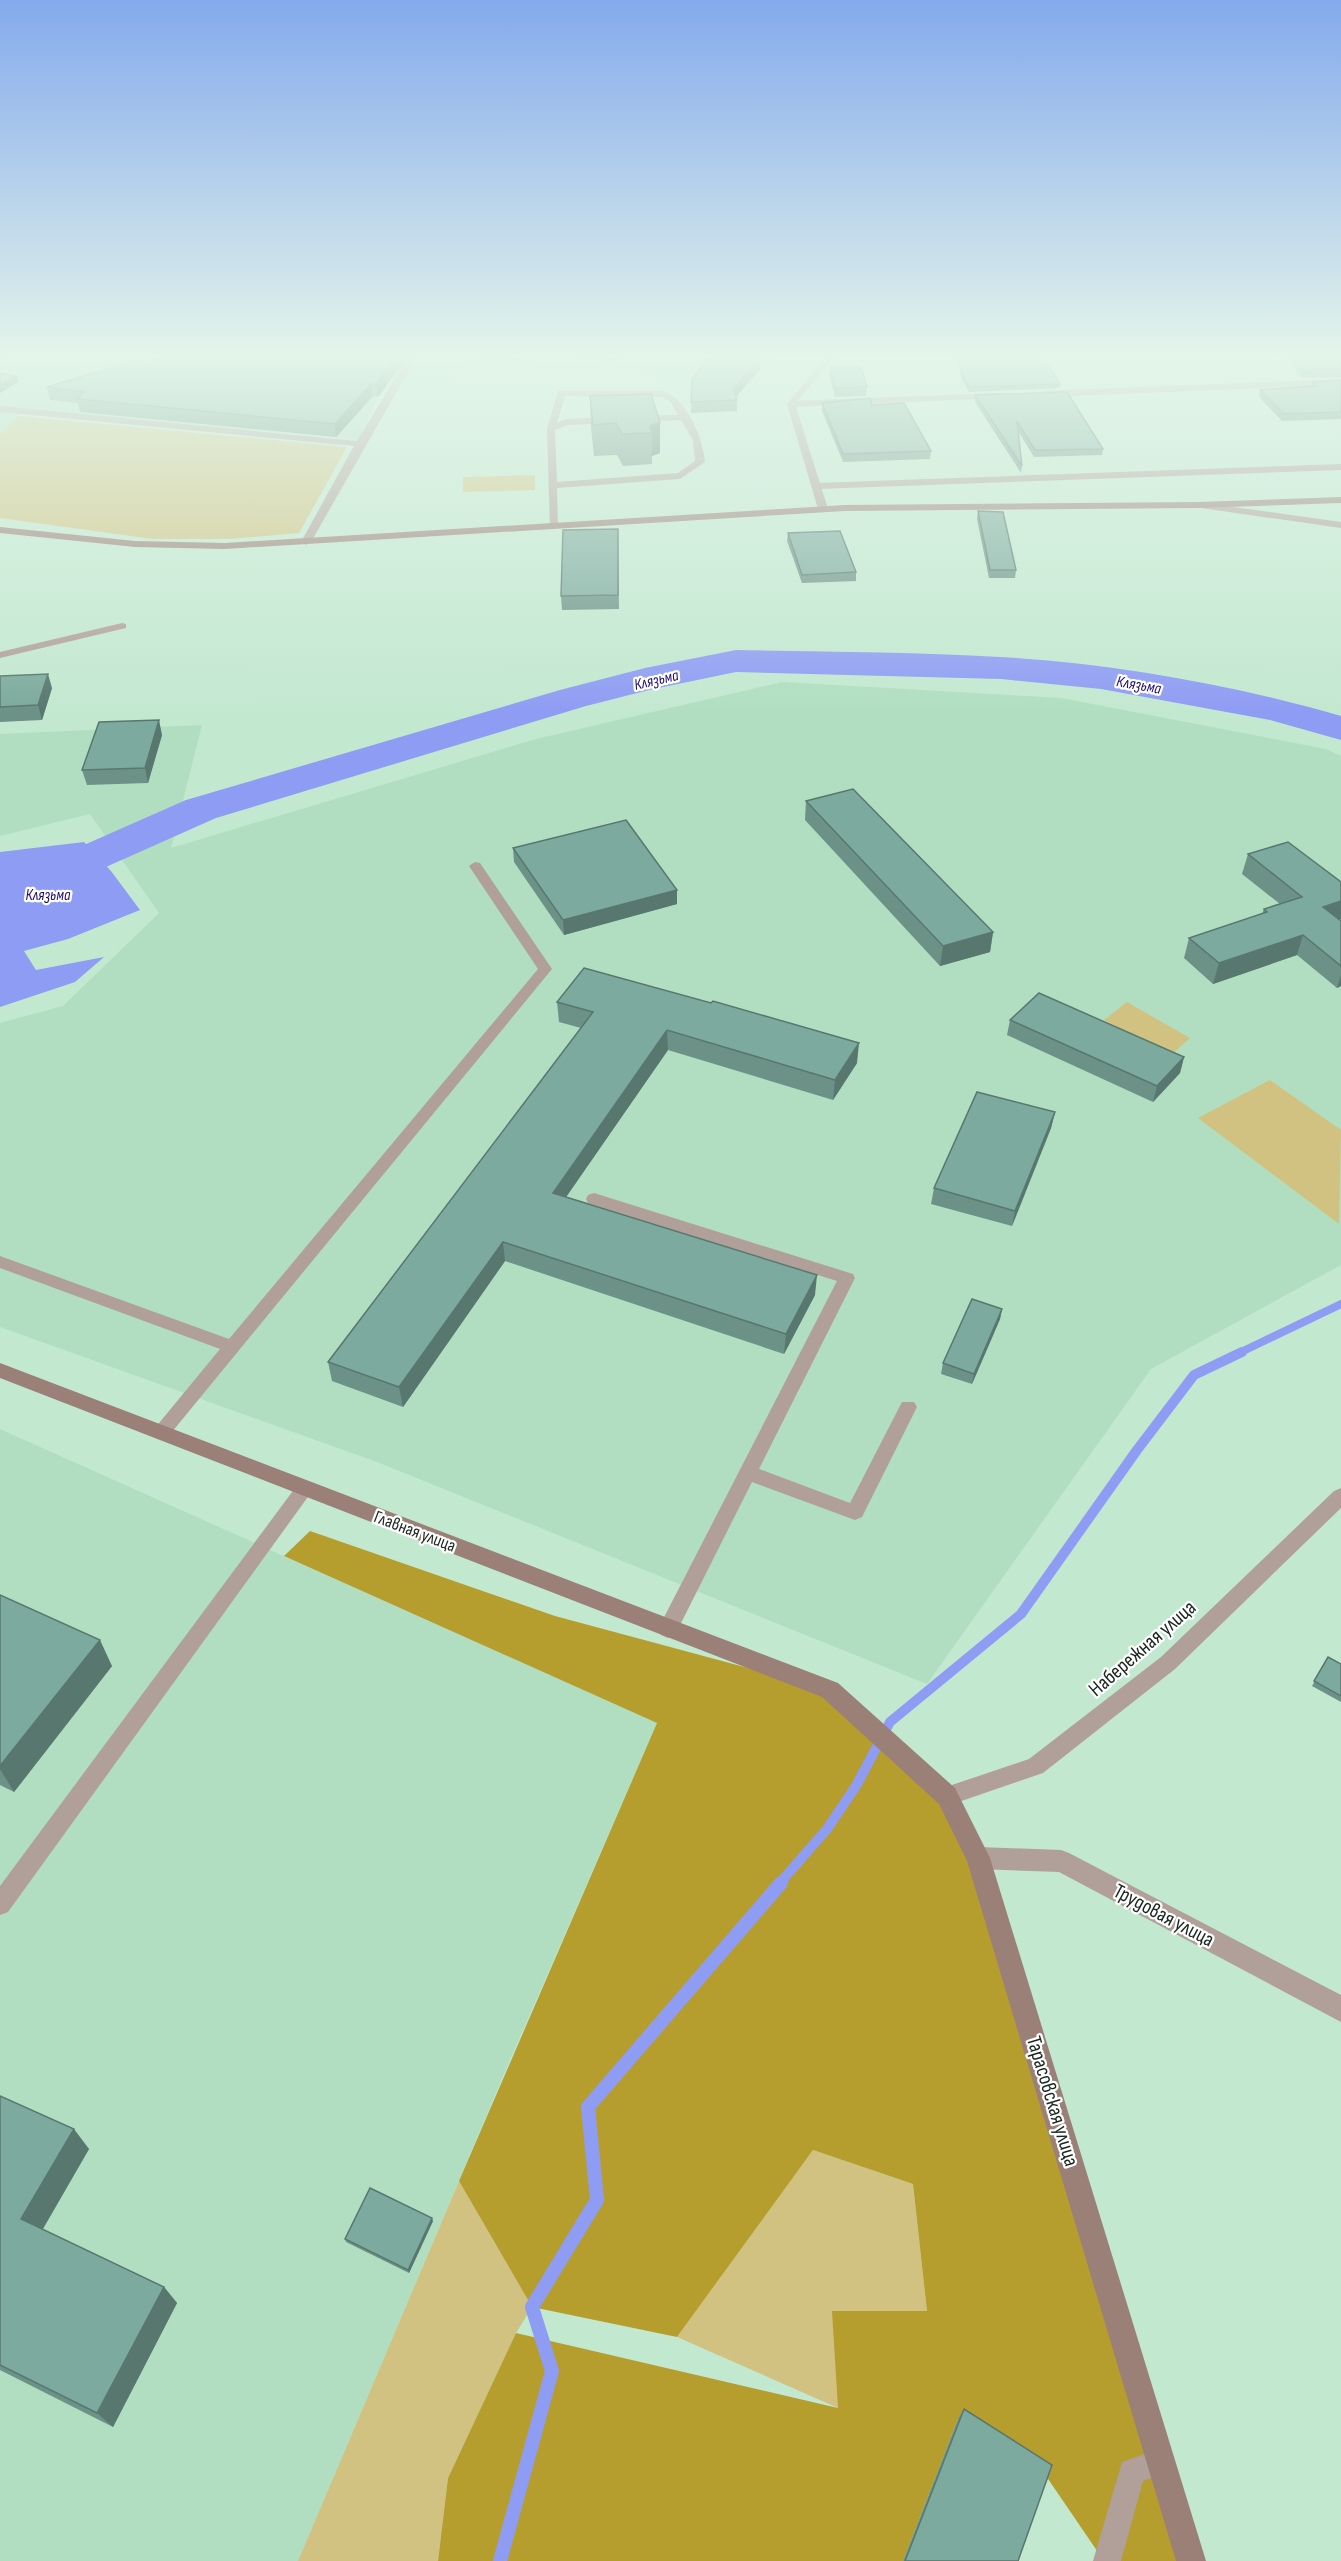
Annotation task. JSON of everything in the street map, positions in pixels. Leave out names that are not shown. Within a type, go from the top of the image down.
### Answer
[{"type":"main road","points":[[0,530],[135,544],[225,546],[551,528],[823,509],[1198,505],[1341,500]]},
{"type":"main road","name":"Главная улица","points":[[0,1370],[830,1690]]},
{"type":"main road","name":"Тарасовская улица","points":[[830,1690],[947,1796],[978,1858],[1191,2561]]},
{"type":"street","points":[[818,486],[1189,473]]},
{"type":"street","points":[[1198,505],[1341,526]]},
{"type":"street","name":"Трудовая улица","points":[[978,1858],[1062,1861],[1341,2009]]},
{"type":"lane","points":[[306,542],[344,473]]},
{"type":"lane","points":[[548,540],[551,528],[553,473]]},
{"type":"lane","points":[[554,485],[680,476],[685,473]]},
{"type":"lane","points":[[814,473],[823,509]]},
{"type":"lane","points":[[0,655],[122,626]]},
{"type":"lane","points":[[161,1433],[545,969],[475,866]]},
{"type":"lane","points":[[594,1199],[847,1278],[668,1629]]},
{"type":"lane","points":[[0,1262],[233,1347]]},
{"type":"lane","points":[[748,1473],[855,1512],[908,1407]]},
{"type":"lane","points":[[0,1904],[304,1489]]},
{"type":"lane","name":"Набережная улица","points":[[947,1796],[1036,1766],[1168,1662],[1341,1496]]},
{"type":"lane","points":[[1107,2561],[1132,2472],[1161,2461]]},
{"type":"shaded area","points":[[0,473],[333,473],[299,533],[230,539],[152,539],[0,518]]},
{"type":"shaded area","points":[[535,475],[535,490],[463,492],[463,477]]},
{"type":"shaded area","points":[[782,682],[1061,698],[1326,749],[1341,756],[1341,1265],[1151,1369],[927,1684],[377,1462],[0,1327],[0,1023],[63,1006],[159,913],[90,814],[0,836],[0,734],[202,725],[171,848],[536,739]]},
{"type":"shaded area","points":[[1127,1002],[1190,1038],[1171,1055],[1104,1020]]},
{"type":"shaded area","points":[[1270,1080],[1341,1130],[1339,1224],[1198,1118]]},
{"type":"shaded area","points":[[0,1429],[657,1723],[507,2067],[298,2561],[0,2561]]},
{"type":"shaded area","points":[[310,1531],[555,1616],[830,1690],[947,1796],[1190,2561],[1104,2561],[1044,2473],[958,2419],[903,2561],[438,2561],[448,2478],[516,2333],[838,2408],[832,2311],[927,2311],[913,2184],[813,2150],[677,2337],[532,2307],[459,2181],[657,1723],[284,1556]]},
{"type":"shaded area","points":[[813,2150],[913,2184],[927,2311],[838,2408],[677,2337]]},
{"type":"shaded area","points":[[459,2181],[532,2307],[516,2333],[448,2478],[438,2561],[298,2561]]},
{"type":"water","name":"Клязьма","points":[[84,842],[111,871],[140,910],[68,939],[24,951],[36,970],[104,957],[75,982],[0,1007],[0,852]]},
{"type":"building","points":[[978,511],[1003,512],[1016,570],[990,570]]},
{"type":"building","points":[[618,529],[618,595],[561,596],[563,530]]},
{"type":"building","points":[[840,531],[856,572],[802,575],[788,533]]},
{"type":"building","points":[[48,674],[38,705],[0,707],[0,676]]},
{"type":"building","points":[[159,720],[145,768],[82,770],[99,722]]},
{"type":"building","points":[[853,789],[993,932],[943,946],[806,801]]},
{"type":"building","points":[[626,820],[677,890],[563,920],[513,848]]},
{"type":"building","points":[[1288,842],[1341,882],[1341,901],[1323,907],[1341,921],[1341,966],[1303,935],[1219,963],[1189,938],[1267,912],[1264,909],[1302,897],[1248,854]]},
{"type":"building","points":[[584,968],[711,1003],[713,1001],[859,1043],[835,1080],[667,1030],[553,1193],[817,1275],[786,1334],[503,1242],[399,1387],[328,1362],[593,1012],[557,1002]]},
{"type":"building","points":[[1039,993],[1184,1057],[1157,1086],[1010,1020]]},
{"type":"building","points":[[977,1092],[1055,1112],[1015,1211],[934,1188]]},
{"type":"building","points":[[972,1299],[1002,1309],[974,1374],[943,1363]]},
{"type":"building","points":[[0,1595],[100,1640],[0,1766]]},
{"type":"building","points":[[1328,1657],[1341,1664],[1341,1696],[1314,1681]]},
{"type":"building","points":[[0,2096],[74,2129],[21,2219],[164,2287],[97,2413],[0,2365]]},
{"type":"building","points":[[370,2188],[432,2218],[408,2270],[345,2239]]},
{"type":"building","points":[[964,2409],[1052,2465],[1018,2561],[905,2561]]},
{"type":"waterway","name":"Клязьма","points":[[0,898],[201,809],[573,698],[645,679],[736,661],[1001,668],[1101,678],[1275,709],[1341,728]]},
{"type":"waterway","points":[[1239,1353],[1341,1304]]},
{"type":"waterway","points":[[779,1884],[827,1829],[856,1786],[890,1722],[1021,1614],[1137,1450],[1194,1375],[1242,1352]]},
{"type":"waterway","points":[[500,2561],[552,2371],[532,2307],[597,2200],[588,2107],[781,1883]]}]
